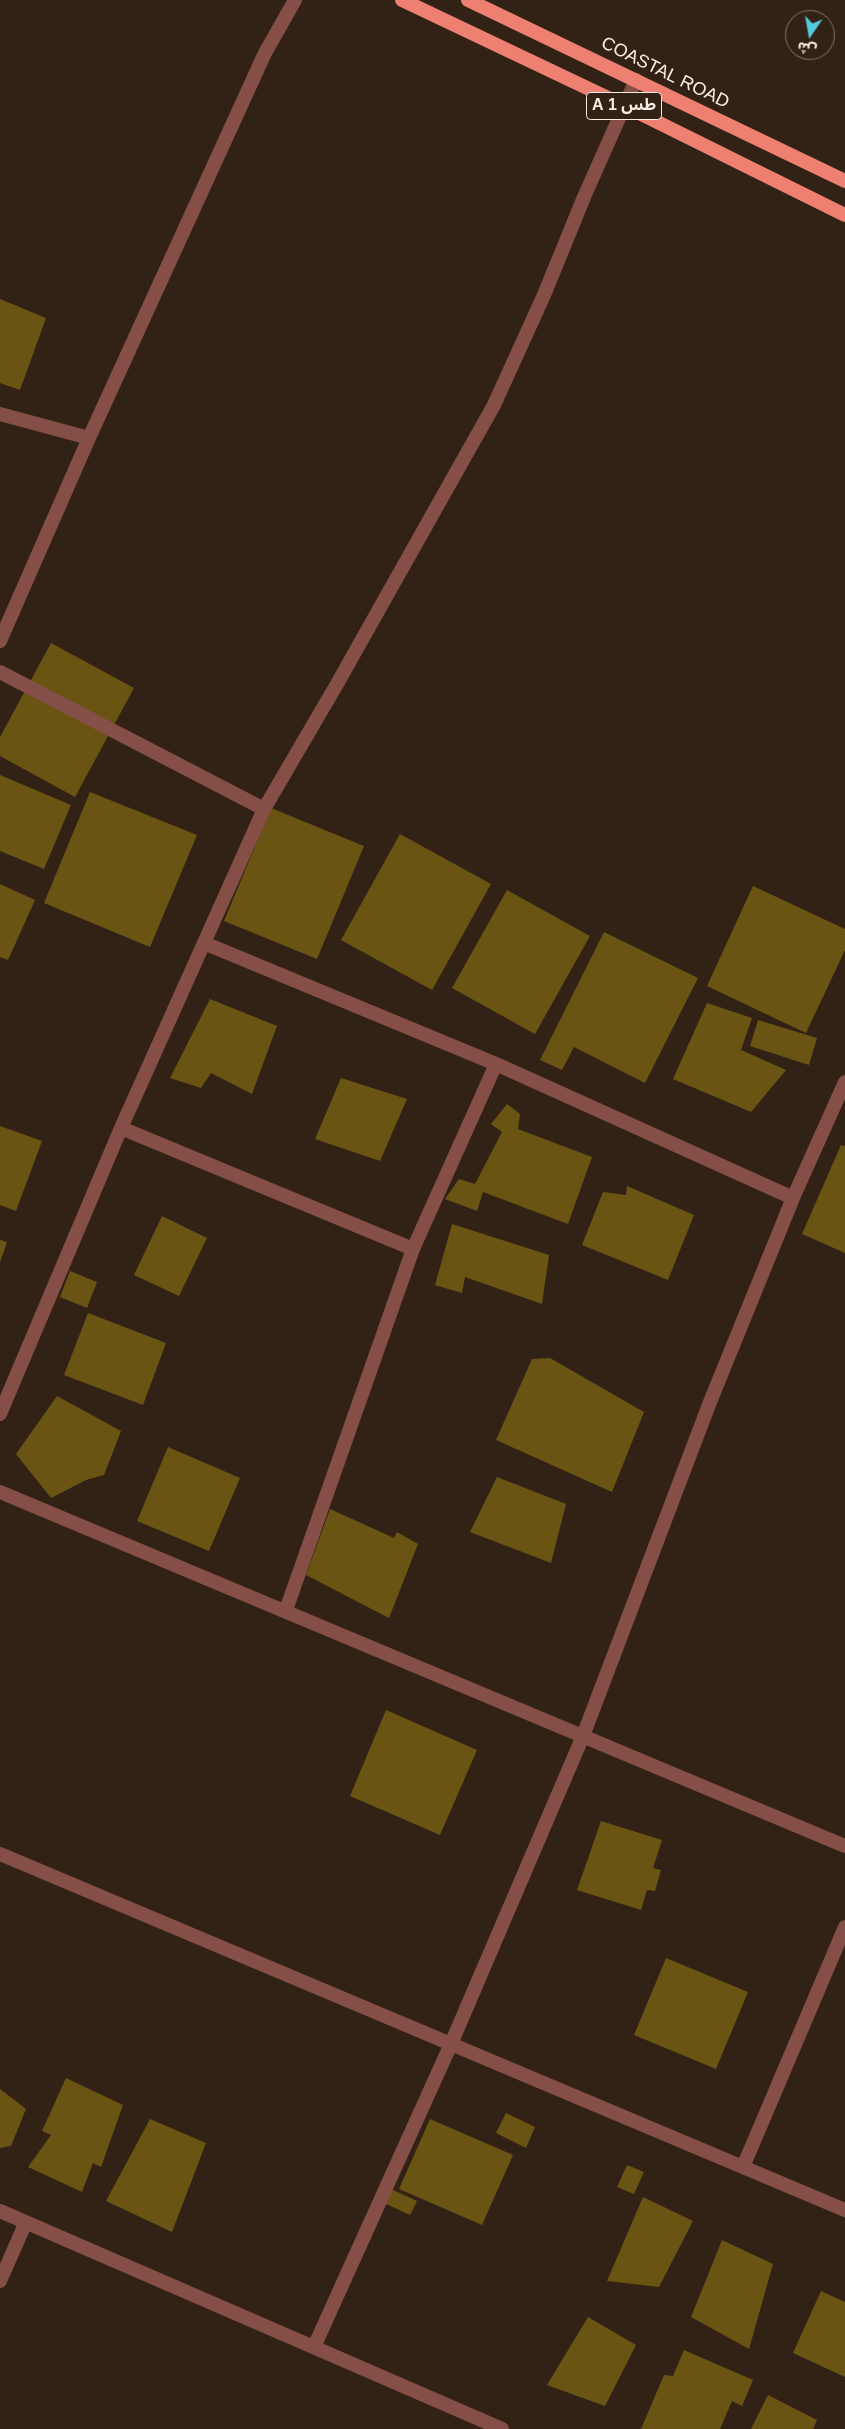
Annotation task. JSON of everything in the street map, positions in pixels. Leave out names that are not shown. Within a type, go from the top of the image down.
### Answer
[{"type":"highway","name":"A 1 طس","points":[[402,0],[625,106],[845,215]]},
{"type":"highway","name":"COASTAL ROAD","points":[[468,0],[845,181]]},
{"type":"street","points":[[0,641],[89,438],[266,53],[295,0]]},
{"type":"street","points":[[0,1414],[121,1128],[264,809],[482,428],[544,295],[584,197],[636,80]]},
{"type":"street","points":[[0,414],[89,438]]},
{"type":"street","points":[[0,672],[264,809]]},
{"type":"street","points":[[204,942],[496,1064],[793,1198]]},
{"type":"street","points":[[286,1610],[413,1249],[496,1064]]},
{"type":"street","points":[[314,2347],[450,2044],[583,1736],[710,1402],[793,1198],[845,1082]]},
{"type":"street","points":[[121,1128],[413,1249]]},
{"type":"street","points":[[0,1492],[286,1610],[845,1846]]},
{"type":"street","points":[[0,1854],[845,2210]]},
{"type":"street","points":[[742,2167],[845,1927]]},
{"type":"street","points":[[0,2211],[502,2429]]},
{"type":"street","points":[[0,2281],[26,2222]]},
{"type":"building","points":[[0,299],[46,318],[20,390],[0,383]]},
{"type":"building","points":[[51,643],[134,688],[75,797],[0,756],[0,737]]},
{"type":"building","points":[[0,775],[71,805],[44,869],[0,851]]},
{"type":"building","points":[[90,792],[197,835],[150,947],[44,903]]},
{"type":"building","points":[[271,808],[364,846],[317,959],[224,921]]},
{"type":"building","points":[[400,834],[491,884],[432,990],[341,940]]},
{"type":"building","points":[[0,884],[35,900],[8,960],[0,957]]},
{"type":"building","points":[[753,886],[845,929],[845,950],[806,1033],[707,986]]},
{"type":"building","points":[[507,890],[590,936],[535,1034],[452,988]]},
{"type":"building","points":[[604,932],[698,978],[645,1083],[574,1047],[562,1070],[540,1060]]},
{"type":"building","points":[[210,999],[277,1026],[252,1094],[211,1073],[201,1088],[170,1078]]},
{"type":"building","points":[[707,1003],[752,1018],[741,1050],[786,1070],[751,1112],[673,1079]]},
{"type":"building","points":[[758,1020],[817,1038],[809,1065],[750,1046]]},
{"type":"building","points":[[341,1078],[407,1099],[380,1161],[315,1139]]},
{"type":"building","points":[[507,1104],[520,1114],[518,1129],[592,1157],[568,1224],[483,1192],[477,1211],[445,1199],[459,1179],[475,1184],[502,1132],[491,1124]]},
{"type":"building","points":[[0,1126],[42,1141],[16,1211],[0,1205]]},
{"type":"building","points":[[841,1145],[845,1146],[845,1253],[802,1234]]},
{"type":"building","points":[[627,1186],[694,1215],[668,1280],[582,1245],[603,1192],[626,1195]]},
{"type":"building","points":[[162,1216],[207,1238],[179,1296],[134,1275]]},
{"type":"building","points":[[452,1224],[549,1255],[542,1304],[465,1277],[462,1293],[435,1285]]},
{"type":"building","points":[[0,1240],[7,1242],[0,1262]]},
{"type":"building","points":[[70,1271],[97,1282],[87,1308],[60,1297]]},
{"type":"building","points":[[88,1313],[166,1343],[143,1405],[64,1375]]},
{"type":"building","points":[[550,1358],[644,1412],[612,1492],[496,1440],[532,1359]]},
{"type":"building","points":[[57,1396],[121,1431],[104,1475],[86,1480],[51,1498],[16,1454]]},
{"type":"building","points":[[168,1447],[240,1478],[209,1551],[137,1521]]},
{"type":"building","points":[[497,1477],[566,1504],[551,1563],[470,1532]]},
{"type":"building","points":[[330,1509],[394,1538],[397,1532],[418,1544],[389,1618],[306,1575]]},
{"type":"building","points":[[386,1710],[477,1750],[440,1835],[350,1796]]},
{"type":"building","points":[[601,1821],[662,1840],[653,1868],[661,1870],[655,1891],[647,1890],[641,1910],[577,1890]]},
{"type":"building","points":[[666,1958],[748,1992],[716,2069],[634,2035]]},
{"type":"building","points":[[66,2078],[123,2105],[101,2167],[93,2163],[82,2192],[28,2167],[51,2135],[42,2131]]},
{"type":"building","points":[[0,2089],[26,2109],[11,2146],[0,2148]]},
{"type":"building","points":[[506,2113],[535,2127],[526,2148],[496,2133]]},
{"type":"building","points":[[150,2119],[206,2143],[172,2232],[106,2201]]},
{"type":"building","points":[[430,2119],[513,2155],[482,2225],[399,2189]]},
{"type":"building","points":[[627,2165],[644,2172],[634,2194],[617,2187]]},
{"type":"building","points":[[391,2189],[417,2201],[410,2215],[384,2203]]},
{"type":"building","points":[[643,2197],[693,2221],[659,2287],[607,2281]]},
{"type":"building","points":[[722,2240],[773,2264],[749,2349],[691,2317]]},
{"type":"building","points":[[821,2291],[845,2302],[845,2377],[793,2353]]},
{"type":"building","points":[[588,2317],[636,2345],[605,2406],[547,2385]]},
{"type":"building","points":[[684,2350],[753,2380],[742,2406],[732,2401],[720,2429],[641,2429],[664,2375],[673,2376]]},
{"type":"building","points":[[768,2395],[817,2420],[813,2429],[751,2429]]}]
